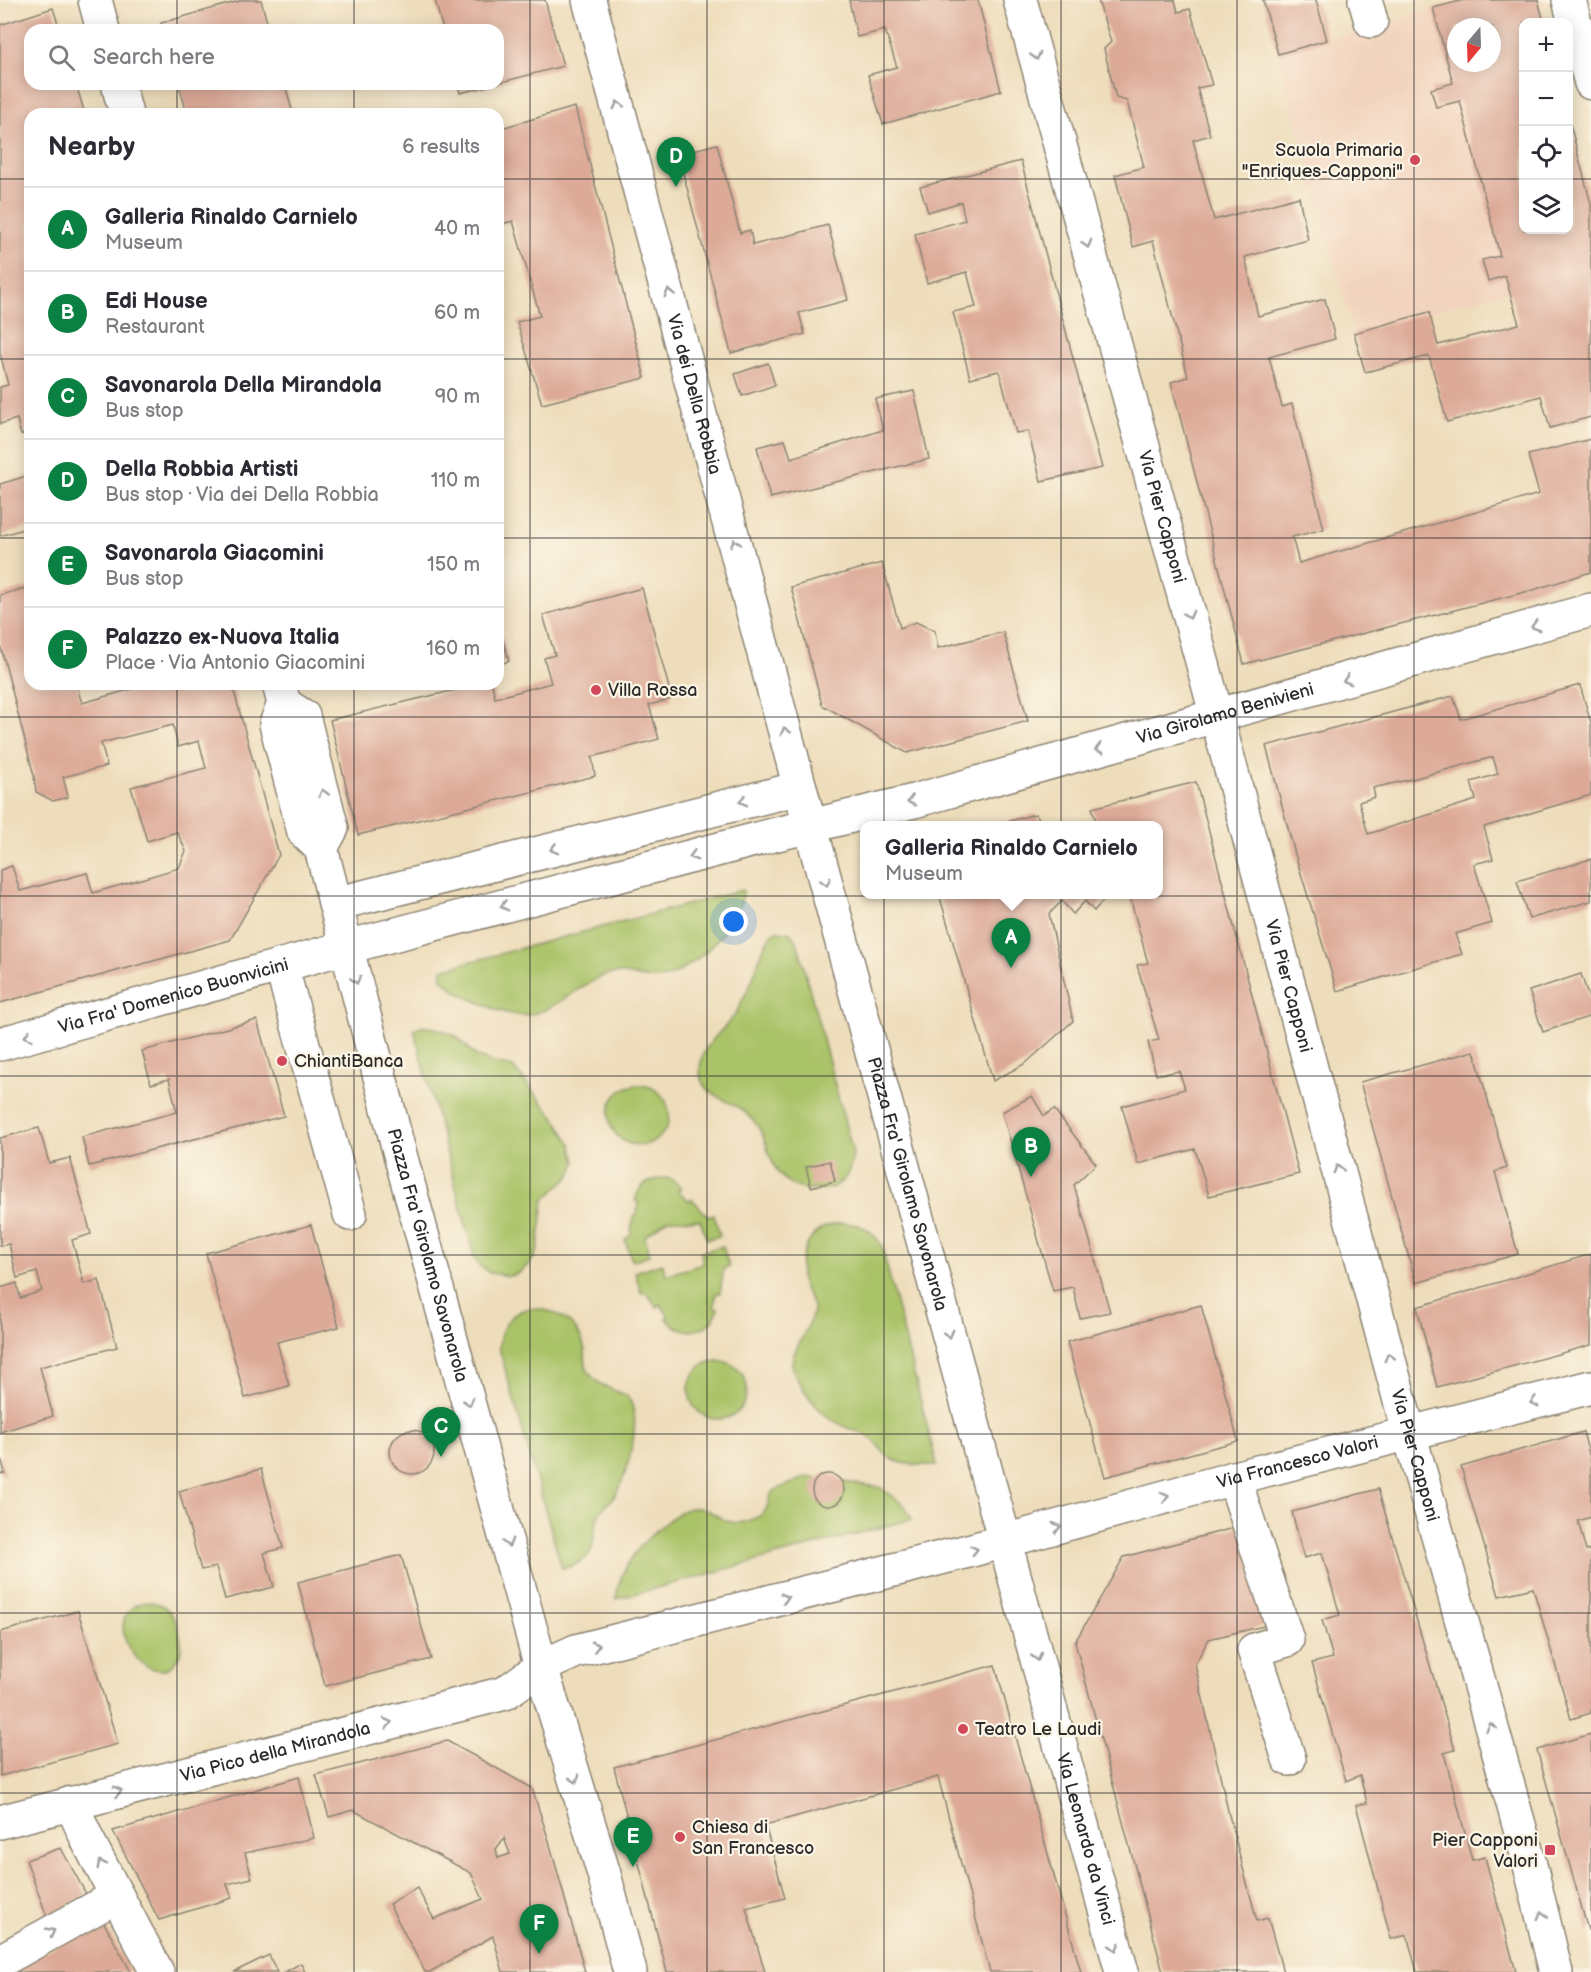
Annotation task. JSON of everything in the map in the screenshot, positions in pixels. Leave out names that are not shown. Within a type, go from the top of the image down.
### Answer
[{"type":"street","points":[[95,0],[101,24]]},
{"type":"street","name":"Via dei Della Robbia","points":[[590,0],[800,788]]},
{"type":"street","name":"Via Pier Capponi","points":[[1020,0],[1528,1857],[1556,1972]]},
{"type":"street","points":[[1569,0],[1591,83]]},
{"type":"street","points":[[120,90],[124,108]]},
{"type":"street","name":"Via Girolamo Benivieni","points":[[810,826],[859,815],[1591,610]]},
{"type":"street","name":"Piazza Fra' Girolamo Savonarola","points":[[281,694],[303,716],[332,828],[321,848],[398,1147],[541,1666],[604,1874],[630,1972]]},
{"type":"street","points":[[335,904],[800,788]]},
{"type":"street","name":"Piazza Fra' Girolamo Savonarola","points":[[800,788],[1022,1601]]},
{"type":"street","points":[[347,947],[810,826]]},
{"type":"street","name":"Via Fra' Domenico Buonvicini","points":[[0,1044],[347,947]]},
{"type":"street","points":[[281,965],[350,1214]]},
{"type":"street","name":"Via Francesco Valori","points":[[1005,1542],[1234,1478],[1591,1387]]},
{"type":"street","points":[[1234,1478],[1287,1640],[1254,1650],[1289,1760]]},
{"type":"street","points":[[541,1666],[576,1651],[1005,1542]]},
{"type":"street","name":"Via Leonardo da Vinci","points":[[1022,1601],[1122,1972]]},
{"type":"street","name":"Via Pico della Mirandola","points":[[0,1822],[505,1693],[541,1666]]},
{"type":"street","points":[[71,1803],[157,1972]]},
{"type":"street","points":[[0,1961],[117,1896]]},
{"type":"shaded area","name":"Scuola Primaria \"Enriques-Capponi\"","points":[[1464,0],[1538,0],[1543,18],[1519,18],[1519,234],[1573,234],[1573,133],[1591,204],[1591,268],[1354,333],[1278,54]]},
{"type":"green space","points":[[743,890],[741,903],[735,916],[713,945],[685,968],[659,979],[622,973],[609,974],[588,983],[549,1008],[528,1015],[516,1015],[493,1009],[472,999],[446,983],[442,978],[442,969]]},
{"type":"green space","points":[[776,931],[789,932],[797,941],[853,1153],[848,1173],[844,1179],[838,1184],[823,1189],[806,1189],[785,1180],[774,1166],[762,1134],[753,1120],[741,1109],[713,1094],[703,1084],[701,1077],[701,1061],[704,1053],[736,1013],[767,942]]},
{"type":"green space","points":[[422,1026],[439,1029],[456,1036],[476,1056],[493,1063],[513,1067],[555,1118],[571,1143],[576,1162],[571,1175],[544,1200],[538,1249],[534,1258],[519,1273],[510,1276],[490,1273],[475,1260],[414,1030]]},
{"type":"green space","points":[[639,1085],[656,1090],[664,1098],[669,1115],[664,1132],[656,1140],[639,1145],[622,1140],[614,1132],[609,1115],[614,1098],[622,1090]]},
{"type":"green space","points":[[666,1178],[673,1180],[681,1187],[678,1190],[689,1201],[692,1199],[709,1217],[714,1215],[720,1236],[707,1239],[700,1220],[669,1219],[645,1236],[649,1255],[632,1261],[625,1239],[630,1237],[634,1215],[637,1215],[638,1202],[635,1201],[637,1195],[646,1184]]},
{"type":"green space","points":[[843,1223],[856,1225],[871,1232],[882,1247],[937,1465],[908,1464],[889,1457],[869,1437],[840,1424],[823,1413],[804,1390],[794,1372],[793,1360],[809,1325],[813,1310],[801,1278],[804,1252],[807,1244],[818,1231],[829,1225]]},
{"type":"green space","points":[[723,1246],[729,1267],[724,1268],[720,1293],[716,1293],[714,1307],[718,1308],[715,1316],[703,1328],[688,1331],[672,1325],[666,1318],[669,1316],[660,1304],[657,1307],[646,1292],[641,1293],[635,1272],[662,1263],[666,1275],[703,1264],[701,1252]]},
{"type":"green space","points":[[530,1308],[549,1311],[572,1325],[582,1341],[586,1366],[590,1374],[602,1385],[626,1395],[632,1404],[634,1415],[633,1443],[626,1471],[615,1495],[598,1517],[592,1550],[582,1561],[562,1568],[499,1348],[501,1333],[507,1322],[516,1313]]},
{"type":"green space","points":[[718,1361],[734,1366],[742,1374],[747,1390],[742,1406],[734,1414],[718,1419],[702,1414],[694,1406],[689,1390],[694,1374],[702,1366]]},
{"type":"green space","points":[[807,1477],[879,1487],[904,1505],[912,1519],[616,1599],[622,1576],[633,1556],[648,1539],[678,1513],[693,1508],[709,1511],[734,1523],[753,1519],[766,1510],[773,1491]]},
{"type":"green space","points":[[147,1601],[159,1604],[166,1609],[178,1629],[180,1652],[178,1658],[168,1668],[157,1670],[145,1665],[127,1644],[123,1630],[125,1617],[134,1606]]},
{"type":"building","points":[[243,0],[261,0],[267,24],[161,24]]},
{"type":"building","points":[[435,0],[545,0],[563,66],[504,81],[504,24],[441,24]]},
{"type":"building","points":[[849,0],[978,0],[1001,91],[883,124],[868,75],[897,67],[885,30],[857,37]]},
{"type":"building","points":[[1098,0],[1175,0],[1178,12],[1190,9],[1212,85],[1197,88],[1210,135],[1193,140],[1214,220],[1299,197],[1308,240],[1245,257],[1258,316],[1325,299],[1335,339],[1269,357],[1282,407],[1292,404],[1324,529],[1292,537],[1299,563],[1539,494],[1528,455],[1591,439],[1591,572],[1533,590],[1244,664],[1171,382],[1188,377],[1153,241],[1133,247],[1115,175],[1144,167],[1127,101],[1116,98],[1104,49],[1111,42]]},
{"type":"building","points":[[1263,0],[1316,0],[1327,40],[1278,54]]},
{"type":"building","points":[[1464,0],[1538,0],[1543,18],[1519,18],[1519,234],[1573,234],[1573,135],[1591,204],[1591,417],[1550,428],[1541,396],[1447,422],[1429,356],[1365,372],[1354,333],[1429,312],[1438,345],[1519,324],[1505,276],[1488,281],[1482,260],[1500,256],[1460,101],[1436,107],[1431,89],[1453,83],[1450,72],[1501,72],[1501,18],[1447,18],[1447,60],[1433,8]]},
{"type":"building","points":[[53,8],[58,24],[24,24],[24,90],[78,90],[83,108],[24,108],[24,434],[21,435],[17,419],[0,424],[0,387],[8,385],[0,353],[0,25]]},
{"type":"building","points":[[181,90],[287,90],[291,108],[185,108]]},
{"type":"building","points":[[575,107],[645,378],[542,404],[517,322],[540,316],[513,221],[504,223],[504,127]]},
{"type":"building","points":[[717,144],[740,233],[750,230],[753,245],[828,225],[848,300],[799,313],[805,334],[731,353],[678,154]]},
{"type":"building","points":[[1021,161],[1102,468],[1041,481],[1028,431],[1016,433],[999,371],[970,378],[953,312],[976,307],[967,272],[927,283],[915,234],[965,220],[961,202],[928,212],[920,187]]},
{"type":"building","points":[[768,363],[775,385],[742,396],[735,374]]},
{"type":"building","points":[[914,391],[929,459],[770,498],[757,447],[785,440],[791,458],[883,430],[875,399]]},
{"type":"building","points":[[24,477],[24,529],[0,536],[0,484]]},
{"type":"building","points":[[882,563],[900,628],[916,622],[935,631],[938,648],[1003,632],[1028,721],[907,753],[822,705],[791,587]]},
{"type":"building","points":[[642,588],[672,699],[649,705],[659,739],[592,757],[595,776],[358,835],[330,720],[455,690],[493,690],[495,698],[551,683],[544,658],[555,655],[543,615]]},
{"type":"building","points":[[24,589],[24,690],[78,690],[82,703],[128,690],[234,690],[279,855],[230,940],[0,1003],[0,870],[12,866],[20,891],[87,873],[93,893],[179,868],[186,851],[177,832],[147,841],[131,787],[206,768],[199,741],[178,747],[173,725],[101,743],[107,766],[63,777],[68,797],[53,801],[36,792],[34,776],[0,644],[0,595]]},
{"type":"building","points":[[504,644],[509,661],[504,663]]},
{"type":"building","points":[[1580,685],[1591,723],[1591,795],[1484,827],[1493,859],[1474,864],[1492,923],[1455,934],[1462,954],[1337,991],[1295,854],[1266,746],[1453,696],[1461,719]],"holes":[[[1493,757],[1498,774],[1471,782],[1476,800],[1368,834],[1359,802],[1375,797],[1373,788]]]},
{"type":"building","points":[[1196,782],[1299,1174],[1209,1196],[1195,1149],[1138,1164],[1122,1106],[1185,1089],[1179,1071],[1156,1075],[1148,1042],[1159,1040],[1137,965],[1148,963],[1130,899],[1163,899],[1163,821],[1096,821],[1092,808]]},
{"type":"building","points":[[1035,814],[1041,821],[1010,821]]},
{"type":"building","points":[[1591,859],[1591,901],[1529,919],[1517,881]]},
{"type":"building","points":[[940,899],[1105,899],[1094,911],[1085,901],[1073,914],[1062,901],[1049,914],[1073,1021],[1026,1063],[993,1081]]},
{"type":"building","points":[[1581,974],[1591,1004],[1591,1016],[1543,1032],[1529,991]]},
{"type":"building","points":[[257,1020],[284,1116],[89,1166],[82,1137],[177,1112],[169,1079],[151,1084],[142,1051]]},
{"type":"building","points":[[1474,1051],[1507,1168],[1495,1172],[1518,1254],[1416,1283],[1360,1082]]},
{"type":"building","points":[[1032,1096],[1044,1116],[1054,1109],[1096,1164],[1074,1185],[1110,1312],[1080,1318],[1073,1287],[1053,1291],[1002,1112]]},
{"type":"building","points":[[39,1128],[49,1163],[70,1158],[91,1234],[72,1240],[84,1284],[99,1280],[117,1347],[40,1367],[53,1416],[0,1432],[0,1288],[17,1283],[20,1298],[42,1291],[37,1272],[17,1278],[9,1244],[0,1246],[0,1138]]},
{"type":"building","points":[[830,1161],[835,1181],[811,1187],[806,1167]]},
{"type":"building","points":[[311,1225],[339,1327],[277,1342],[289,1386],[245,1398],[206,1253]]},
{"type":"building","points":[[1591,1254],[1591,1345],[1437,1387],[1417,1307]]},
{"type":"building","points":[[1201,1305],[1238,1441],[1105,1477],[1067,1342]]},
{"type":"building","points":[[412,1430],[421,1431],[428,1436],[433,1443],[433,1461],[428,1468],[421,1473],[412,1474],[403,1473],[396,1468],[391,1461],[390,1452],[391,1443],[396,1436],[403,1431]]},
{"type":"building","points":[[1583,1432],[1591,1461],[1591,1517],[1578,1521],[1586,1551],[1591,1550],[1591,1713],[1571,1719],[1533,1588],[1499,1596],[1461,1467]]},
{"type":"building","points":[[0,1454],[5,1473],[0,1474]]},
{"type":"building","points":[[261,1469],[283,1548],[264,1553],[274,1587],[225,1599],[216,1567],[201,1570],[179,1491]]},
{"type":"building","points":[[828,1474],[839,1479],[844,1490],[839,1501],[828,1506],[817,1501],[812,1490],[817,1479]]},
{"type":"building","points":[[1378,1489],[1455,1750],[1444,1753],[1472,1860],[1485,1857],[1516,1972],[1417,1972],[1407,1935],[1391,1939],[1356,1805],[1367,1803],[1360,1775],[1346,1781],[1312,1663],[1333,1658],[1322,1620],[1340,1615],[1322,1553],[1304,1558],[1292,1512]]},
{"type":"building","points":[[1241,1526],[1264,1626],[1209,1639],[1195,1664],[1229,1815],[1257,1921],[1268,1918],[1283,1972],[1163,1972],[1075,1642],[1124,1557]]},
{"type":"building","points":[[401,1555],[431,1659],[325,1686],[298,1582]]},
{"type":"building","points":[[78,1611],[118,1744],[0,1776],[0,1632]]},
{"type":"building","points":[[995,1665],[1081,1972],[990,1972],[938,1777],[765,1825],[785,1898],[746,1908],[765,1972],[667,1972],[614,1767]]},
{"type":"building","points":[[1591,1734],[1591,1929],[1588,1930],[1537,1750]]},
{"type":"building","points":[[447,1741],[532,1788],[585,1972],[503,1972],[493,1936],[430,1972],[425,1972],[389,1904],[417,1888],[434,1919],[483,1899],[471,1873],[353,1810],[329,1817],[316,1775]],"holes":[[[504,1838],[510,1854],[498,1858],[496,1849]]]},
{"type":"building","points":[[299,1777],[314,1838],[245,1853],[252,1878],[227,1884],[232,1898],[159,1920],[113,1831]]},
{"type":"building","points":[[61,1848],[86,1894],[48,1919],[26,1860]]},
{"type":"building","points":[[103,1921],[131,1972],[6,1972]]},
{"type":"building","points":[[269,1955],[277,1972],[234,1972]]},
{"type":"building","points":[[301,1963],[305,1972],[285,1972]]},
{"type":"place","name":"Scuola Primaria \"Enriques-Capponi\"","points":[[1415,160]]},
{"type":"place","name":"Della Robbia Artisti","points":[[676,187]]},
{"type":"place","name":"Villa Rossa","points":[[596,690]]},
{"type":"place","name":"Galleria Rinaldo Carnielo","points":[[1011,968]]},
{"type":"place","name":"ChiantiBanca","points":[[282,1061]]},
{"type":"place","name":"Edi House","points":[[1031,1177]]},
{"type":"place","name":"Savonarola Della Mirandola","points":[[441,1457]]},
{"type":"place","name":"Teatro Le Laudi","points":[[963,1729]]},
{"type":"place","name":"Chiesa di San Francesco","points":[[680,1837]]},
{"type":"place","name":"Pier Capponi Valori","points":[[1550,1850]]},
{"type":"place","name":"Savonarola Giacomini","points":[[633,1867]]},
{"type":"place","name":"Palazzo ex-Nuova Italia","points":[[539,1954]]}]
